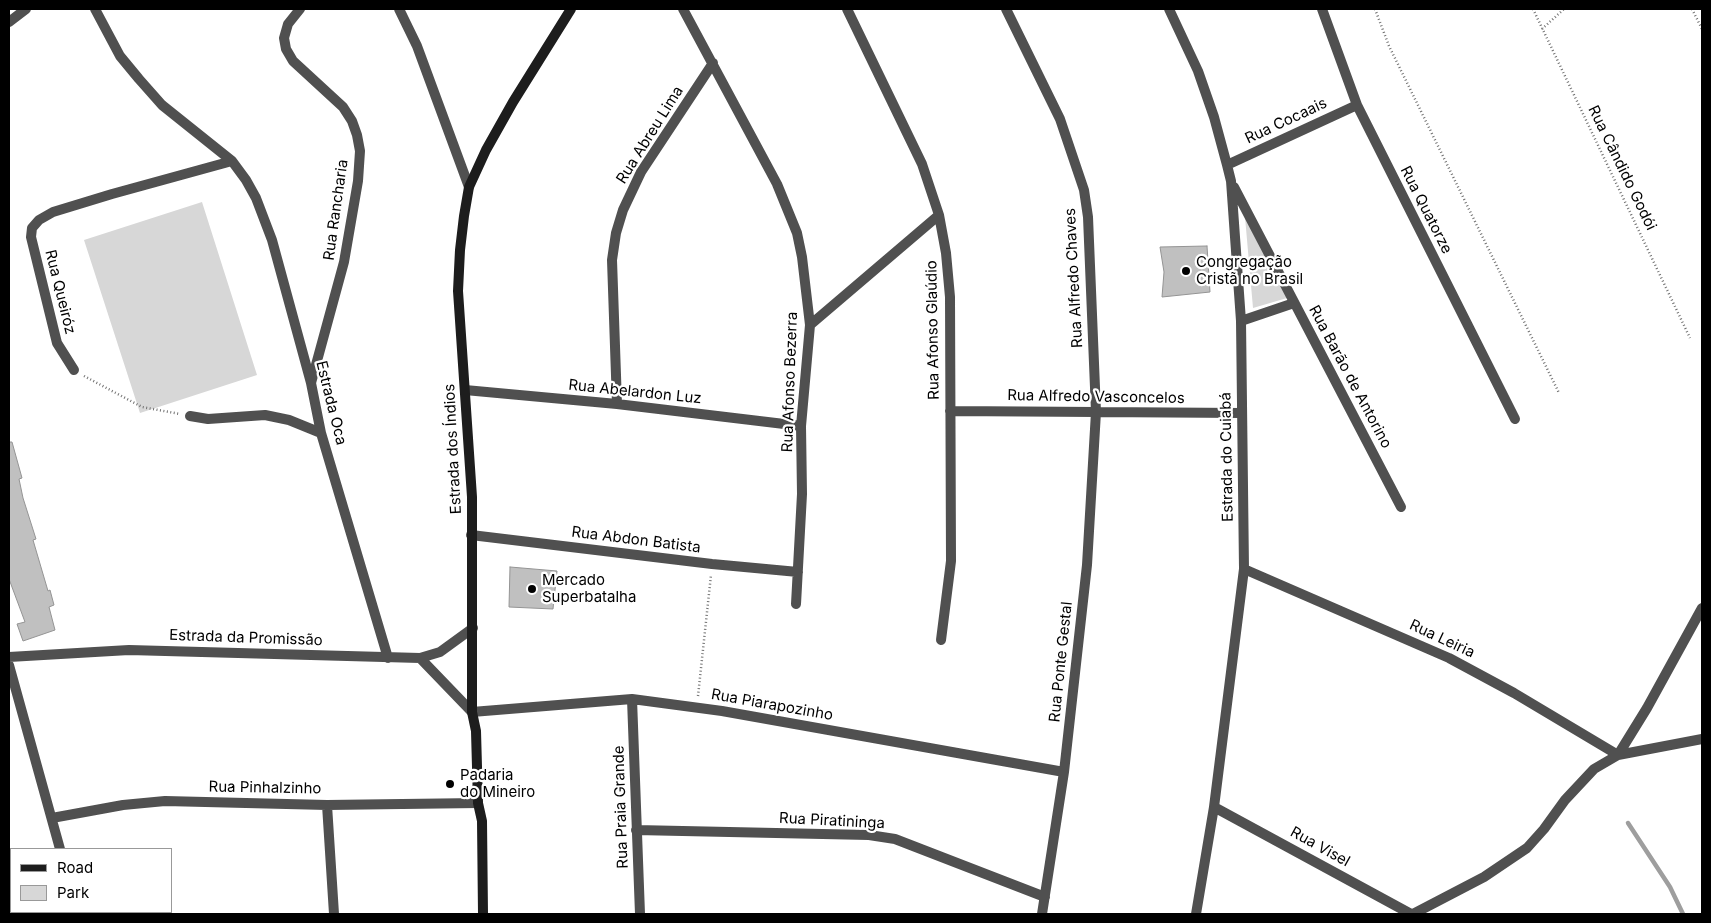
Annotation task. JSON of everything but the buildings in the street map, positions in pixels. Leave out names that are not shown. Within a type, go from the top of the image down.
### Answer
[{"type":"street","points":[[9,22],[26,9]]},
{"type":"street","name":"Estrada Oca","points":[[95,9],[120,56],[162,105],[232,161],[256,198],[272,240],[311,383],[321,433],[388,658]]},
{"type":"street","name":"Rua Rancharia","points":[[300,9],[288,24],[284,38],[286,49],[293,61],[343,107],[354,128],[360,151],[358,181],[344,262],[311,383]]},
{"type":"street","points":[[399,9],[417,46],[469,188]]},
{"type":"street","name":"Estrada dos Índios","points":[[484,914],[482,821],[478,803],[476,731],[472,712],[472,497],[458,291],[462,233],[469,188],[486,150],[570,9]]},
{"type":"street","name":"Rua Afonso Bezerra","points":[[683,9],[777,184],[797,233],[802,257],[810,325],[801,426],[802,494],[796,604]]},
{"type":"street","name":"Rua Afonso Glaúdio","points":[[847,9],[922,164],[939,215],[946,253],[950,297],[951,561],[941,640]]},
{"type":"street","name":"Rua Alfredo Chaves","points":[[1006,9],[1060,119],[1084,190],[1088,217],[1096,412]]},
{"type":"street","name":"Estrada do Cuiabá","points":[[1169,9],[1198,71],[1214,117],[1231,181],[1241,322],[1244,569],[1214,807],[1196,914]]},
{"type":"street","name":"Rua Quatorze","points":[[1322,9],[1356,105],[1515,419]]},
{"type":"street","name":"Rua Abreu Lima","points":[[617,404],[612,269],[616,233],[623,210],[641,172],[713,63]]},
{"type":"street","name":"Rua Cocaais","points":[[1227,165],[1356,105]]},
{"type":"street","name":"Rua Queiróz","points":[[74,370],[57,343],[32,237],[32,228],[39,220],[53,212],[232,161]]},
{"type":"street","name":"Rua Barão de Antorino","points":[[1231,181],[1401,507]]},
{"type":"street","points":[[810,325],[939,215]]},
{"type":"street","points":[[1241,322],[1294,303]]},
{"type":"street","name":"Rua Abelardon Luz","points":[[465,390],[617,404],[801,426]]},
{"type":"street","name":"Rua Alfredo Vasconcelos","points":[[950,411],[1242,413]]},
{"type":"street","name":"Rua Ponte Gestal","points":[[1042,914],[1064,772],[1087,565],[1096,412]]},
{"type":"street","points":[[190,416],[208,419],[265,415],[290,420],[321,433]]},
{"type":"street","name":"Rua Abdon Batista","points":[[471,535],[712,564],[798,572]]},
{"type":"street","name":"Rua Leiria","points":[[1244,569],[1449,658],[1514,692],[1618,755]]},
{"type":"street","points":[[1618,755],[1647,708],[1702,608]]},
{"type":"street","name":"Estrada da Promissão","points":[[9,657],[130,650],[420,658],[440,652],[473,628]]},
{"type":"street","points":[[420,658],[472,712]]},
{"type":"street","points":[[9,666],[60,848]]},
{"type":"street","name":"Rua Piarapozinho","points":[[472,712],[632,699],[697,707],[1064,772]]},
{"type":"street","name":"Rua Praia Grande","points":[[632,699],[640,914]]},
{"type":"street","points":[[1412,914],[1484,877],[1527,848],[1544,829],[1565,800],[1594,769],[1618,755],[1702,739]]},
{"type":"street","name":"Rua Pinhalzinho","points":[[52,818],[123,805],[165,801],[327,805],[478,803]]},
{"type":"street","points":[[327,805],[334,914]]},
{"type":"street","name":"Rua Visel","points":[[1214,807],[1412,914]]},
{"type":"street","name":"Rua Piratininga","points":[[636,830],[868,835],[895,839],[1045,897]]},
{"type":"path","points":[[1375,9],[1389,46],[1559,393]]},
{"type":"path","name":"Rua Cândido Godói","points":[[1533,9],[1690,338]]},
{"type":"path","points":[[1542,29],[1564,9]]},
{"type":"path","points":[[1692,9],[1702,29]]},
{"type":"path","points":[[74,370],[88,380],[142,407],[190,416]]},
{"type":"path","points":[[697,707],[712,564]]},
{"type":"green space","points":[[202,202],[257,375],[140,413],[84,240]]},
{"type":"green space","points":[[1245,217],[1287,298],[1253,308]]},
{"type":"waterway","points":[[1628,823],[1670,887],[1683,914]]},
{"type":"place","name":"Congregação Cristã no Brasil","points":[[1186,271]]},
{"type":"place","name":"Mercado Superbatalha","points":[[532,589]]},
{"type":"place","name":"Padaria do Mineiro","points":[[450,784]]}]
